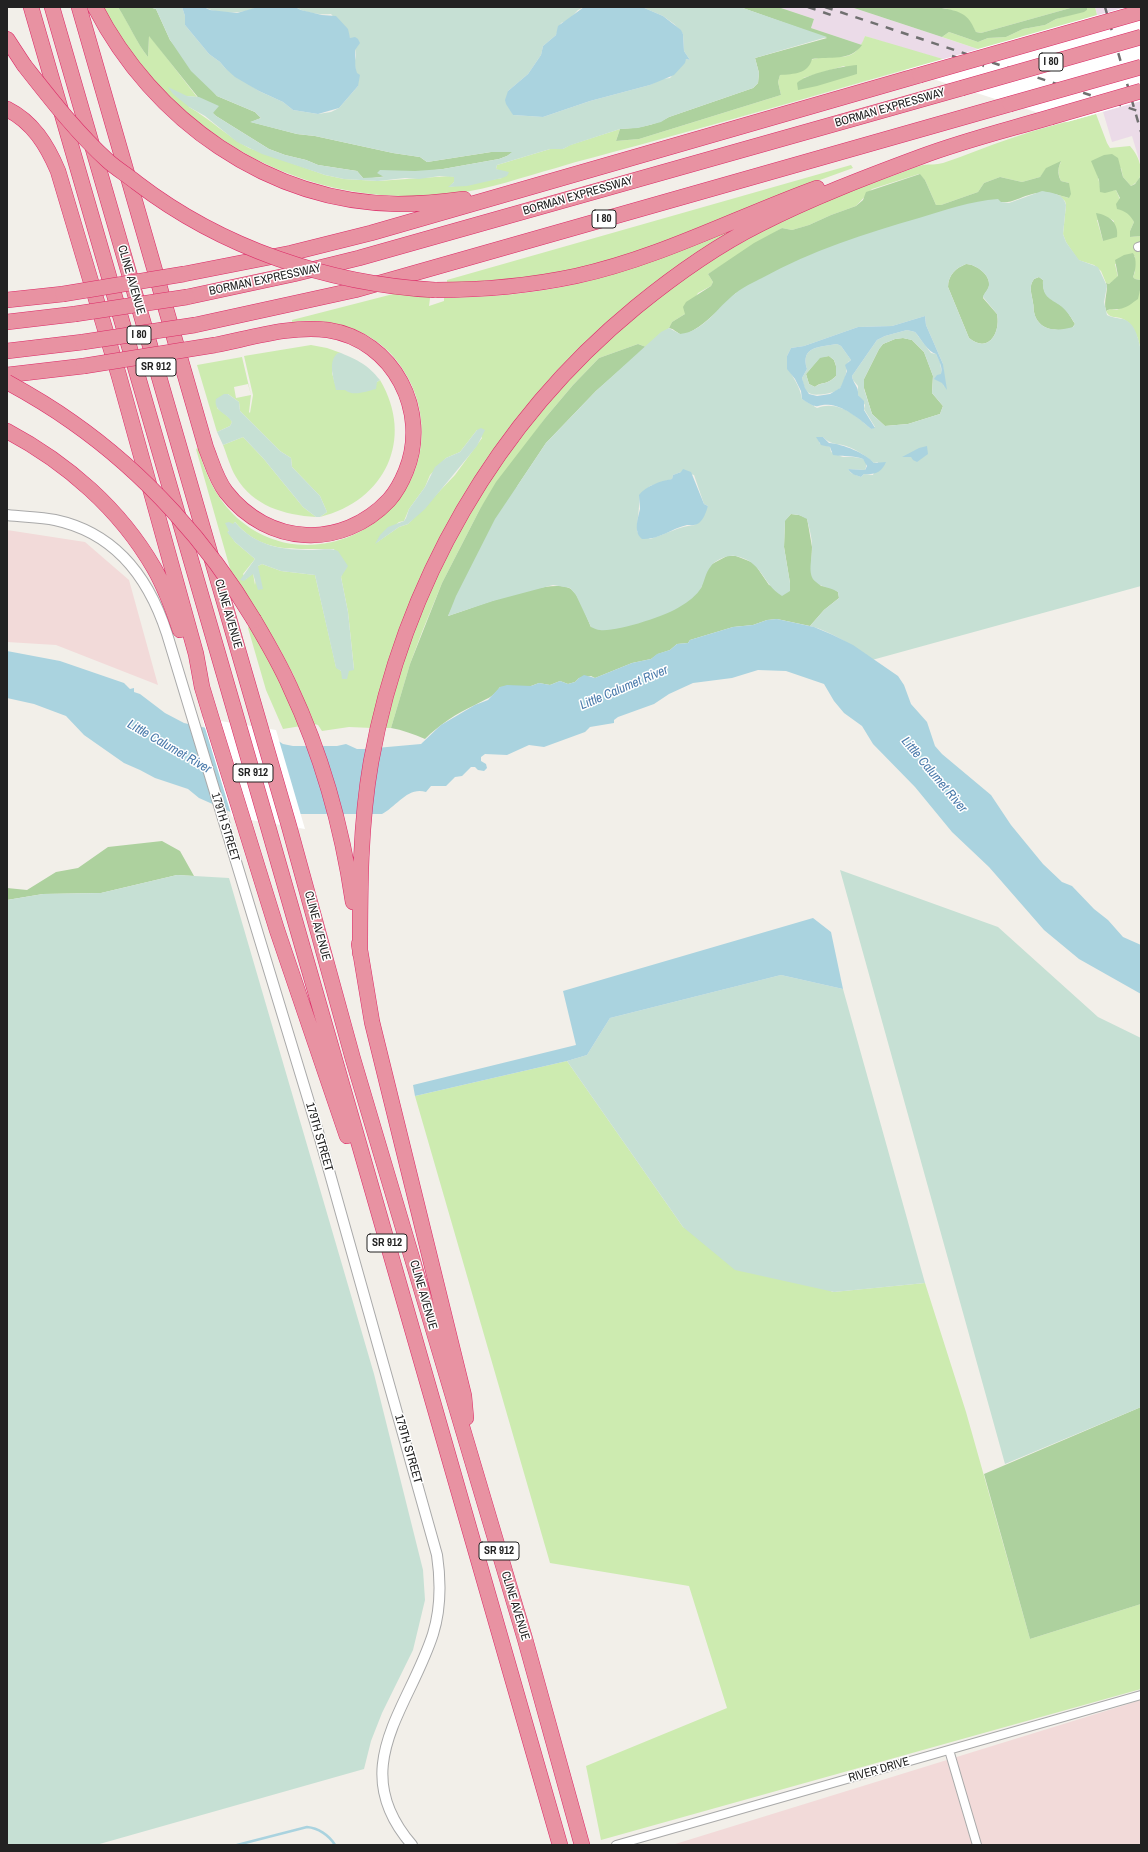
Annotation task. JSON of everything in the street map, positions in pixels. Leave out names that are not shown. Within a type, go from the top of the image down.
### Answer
[{"type":"highway","name":"CLINE AVENUE","points":[[31,7],[239,724],[560,1845]]},
{"type":"highway","name":"CLINE AVENUE","points":[[52,7],[261,728],[353,1059],[526,1639],[582,1845]]},
{"type":"highway","points":[[7,375],[84,366],[215,345],[296,329],[315,329],[345,334],[360,340],[374,350],[388,364],[405,390],[411,407],[414,424],[414,444],[403,478],[390,499],[373,515],[355,525],[331,533],[308,535],[290,534],[271,528],[253,519],[239,507],[225,491],[215,474],[206,448],[79,7]]},
{"type":"highway","points":[[95,7],[108,33],[130,63],[150,88],[174,112],[222,149],[283,181],[323,193],[361,200],[397,204],[464,199],[538,184]]},
{"type":"highway","points":[[7,300],[63,294],[184,274],[291,254],[461,208],[538,184],[1141,12]]},
{"type":"highway","name":"BORMAN EXPRESSWAY","points":[[7,322],[75,314],[187,297],[294,274],[359,258],[1141,37]]},
{"type":"highway","points":[[7,39],[24,65],[61,113],[108,161],[186,217],[243,246],[295,265],[354,280],[416,289],[435,290],[477,290],[530,285],[577,276],[627,262],[788,198],[838,180],[1141,91]]},
{"type":"highway","name":"I 80","points":[[7,351],[83,342],[195,325],[354,290],[1141,67]]},
{"type":"highway","points":[[7,109],[18,114],[34,130],[48,148],[58,171],[119,376],[196,654],[202,687]]},
{"type":"highway","points":[[360,953],[362,839],[368,780],[380,723],[406,630],[424,586],[448,536],[470,496],[505,444],[540,400],[574,364],[660,288],[706,256],[758,225],[818,197],[921,156]]},
{"type":"highway","points":[[7,382],[73,422],[115,456],[148,486],[205,550],[254,620],[287,679],[304,718],[328,785],[342,840],[372,1022],[464,1396],[468,1448]]},
{"type":"highway","points":[[7,431],[32,445],[66,468],[101,500],[131,532],[155,569],[171,604],[186,648],[202,687],[242,818],[339,1115],[380,1220]]},
{"type":"street","name":"179TH STREET","points":[[7,515],[56,520],[73,525],[101,540],[126,560],[146,584],[159,611],[319,1135],[437,1555],[440,1589],[436,1622],[427,1647],[394,1720],[387,1739],[383,1760],[383,1781],[387,1802],[395,1822],[412,1845]]},
{"type":"street","name":"RIVER DRIVE","points":[[616,1845],[1141,1695]]},
{"type":"street","points":[[949,1750],[977,1845]]},
{"type":"shaded area","points":[[778,7],[851,7],[1120,96],[1095,7],[1125,7],[1141,93],[1141,166],[1132,136],[1112,142],[1101,105],[1075,95],[902,48],[865,36],[862,45],[811,28],[814,19]]},
{"type":"shaded area","points":[[7,530],[85,542],[129,580],[158,685],[56,645],[7,642]]},
{"type":"shaded area","points":[[1141,1700],[1141,1845],[672,1845]]},
{"type":"green space","points":[[926,6],[941,8],[964,15],[970,21],[976,32],[981,33],[1074,7],[1087,7],[1087,10],[1056,19],[1045,25],[1023,29],[1006,37],[988,38],[978,42],[949,32],[942,37],[851,7]]},
{"type":"green space","points":[[103,7],[118,7],[148,57],[149,35],[197,97],[187,96],[189,107],[249,148],[325,175],[344,179],[378,181],[450,176],[454,177],[454,182],[449,187],[502,178],[500,171],[496,169],[497,165],[550,149],[563,149],[570,145],[620,129],[616,141],[639,139],[781,95],[778,82],[780,75],[810,60],[850,55],[861,45],[865,36],[943,59],[494,186],[456,193],[411,196],[367,193],[325,185],[284,172],[246,154],[209,130],[175,102],[138,63],[122,40]],"holes":[[[844,66],[857,74],[803,78]]]},
{"type":"green space","points":[[118,7],[149,7],[156,9],[170,40],[217,96],[255,112],[261,118],[251,122],[297,134],[315,136],[393,153],[420,157],[427,162],[491,152],[513,152],[499,159],[443,169],[372,178],[363,178],[357,171],[318,165],[306,160],[285,155],[269,149],[216,116],[205,106],[149,36],[148,57]]},
{"type":"green space","points":[[149,7],[182,7],[185,16],[185,25],[209,54],[220,62],[225,68],[259,91],[283,102],[293,110],[318,114],[331,112],[339,108],[358,86],[355,49],[347,33],[331,14],[313,13],[295,7],[584,7],[578,10],[569,20],[561,23],[556,35],[543,46],[541,55],[528,74],[508,91],[513,115],[543,117],[590,101],[650,85],[661,79],[670,78],[686,59],[690,60],[684,51],[683,34],[674,24],[663,16],[642,7],[740,7],[827,37],[755,58],[759,73],[758,83],[753,88],[669,117],[661,122],[638,128],[620,129],[563,149],[550,149],[497,165],[496,169],[509,172],[507,176],[502,178],[467,186],[448,187],[454,182],[454,177],[440,176],[419,179],[405,178],[378,181],[344,179],[325,175],[262,154],[237,142],[205,116],[189,107],[173,94],[168,87],[187,96],[199,97],[219,106],[213,113],[216,116],[269,149],[318,165],[357,171],[363,178],[384,177],[377,173],[380,170],[415,171],[443,169],[499,159],[512,152],[491,152],[427,162],[420,157],[393,153],[315,136],[297,134],[250,122],[261,118],[255,112],[217,96],[191,71],[170,40],[156,9]]},
{"type":"green space","points":[[204,7],[258,7],[231,13],[210,10]]},
{"type":"green space","points":[[740,7],[778,7],[814,19],[811,28],[862,45],[852,54],[839,57],[812,59],[807,68],[800,72],[780,75],[778,82],[781,95],[639,139],[616,141],[620,129],[651,124],[753,88],[758,83],[759,73],[755,58],[827,38]]},
{"type":"green space","points":[[941,7],[1074,7],[981,33],[976,32],[969,21],[962,15]]},
{"type":"green space","points":[[1087,7],[1095,7],[1097,15],[978,49],[942,37],[949,32],[978,42],[988,38],[1006,37],[1023,29],[1045,25],[1056,19],[1087,10]]},
{"type":"green space","points":[[857,65],[857,74],[798,90],[797,83],[808,77],[834,69]]},
{"type":"green space","points":[[1096,114],[1110,148],[1130,146],[1137,156],[1141,167],[1139,178],[1131,186],[1123,177],[1121,168],[1097,173],[1100,186],[1109,191],[1116,190],[1125,211],[1132,216],[1134,222],[1130,231],[1130,237],[1141,236],[1141,284],[1140,280],[1133,277],[1135,272],[1135,256],[1115,264],[1118,277],[1109,284],[1106,283],[1101,271],[1094,265],[1078,260],[1066,242],[1063,234],[1066,205],[1065,201],[1058,195],[1069,198],[1069,183],[1061,181],[1058,169],[1061,162],[1047,168],[1040,177],[1022,182],[1000,177],[984,183],[978,192],[941,205],[936,205],[925,180],[919,174],[872,189],[856,206],[809,225],[792,230],[782,228],[708,274],[713,282],[711,286],[698,293],[685,314],[672,322],[669,328],[646,347],[638,344],[599,358],[573,385],[546,417],[480,509],[442,583],[410,664],[391,728],[386,728],[407,651],[435,581],[470,513],[512,450],[560,391],[613,337],[672,288],[735,247],[802,212],[848,192],[916,167],[943,163],[1020,135]],"holes":[[[1109,218],[1114,221],[1103,241],[1097,220]]]},
{"type":"green space","points":[[1112,154],[1118,158],[1123,177],[1131,186],[1135,184],[1140,177],[1141,236],[1130,237],[1130,231],[1134,222],[1127,213],[1117,209],[1116,204],[1120,198],[1116,190],[1105,193],[1100,192],[1099,180],[1091,161],[1104,155]]},
{"type":"green space","points":[[1061,161],[1058,173],[1061,181],[1069,183],[1071,194],[1069,198],[1054,194],[1039,193],[1012,201],[1001,202],[736,293],[710,318],[693,331],[686,334],[680,334],[669,328],[672,322],[685,314],[683,307],[686,302],[711,286],[713,282],[708,274],[754,243],[782,228],[792,230],[809,225],[856,206],[863,200],[866,192],[920,174],[925,180],[936,205],[941,205],[978,192],[984,183],[1000,177],[1022,182],[1040,177],[1046,168]]},
{"type":"green space","points":[[851,165],[853,168],[795,189],[635,253],[555,275],[447,284],[447,280]]},
{"type":"green space","points":[[1042,191],[1057,194],[1065,201],[1066,205],[1063,234],[1066,242],[1079,260],[1098,267],[1107,286],[1104,302],[1107,315],[1127,321],[1134,328],[1137,336],[1141,350],[1141,586],[872,660],[835,636],[810,626],[824,610],[839,598],[838,592],[818,584],[813,579],[811,575],[812,543],[807,519],[799,515],[791,514],[785,521],[784,547],[790,591],[782,596],[775,591],[751,562],[744,558],[729,556],[722,558],[711,566],[707,571],[700,590],[683,605],[653,619],[629,626],[608,630],[600,630],[591,627],[576,595],[570,588],[553,585],[493,601],[448,616],[456,596],[495,519],[546,443],[596,391],[661,332],[669,328],[680,334],[696,329],[704,324],[729,298],[745,287],[781,268],[819,251],[879,230],[948,209],[998,199],[1001,202],[1009,203]],"holes":[[[966,264],[970,264],[981,270],[989,281],[989,285],[983,297],[997,314],[998,321],[997,328],[992,339],[982,344],[969,338],[948,287],[949,279],[953,272]],[[1039,277],[1043,280],[1045,294],[1067,312],[1075,324],[1073,327],[1067,329],[1055,329],[1049,328],[1040,323],[1034,312],[1031,291],[1031,285],[1034,279]],[[925,316],[926,325],[943,364],[944,387],[940,362],[936,354],[931,353],[915,332],[907,330],[885,336],[877,340],[852,376],[853,380],[858,386],[858,395],[865,405],[864,409],[875,427],[871,429],[859,419],[840,408],[833,406],[817,408],[802,399],[791,373],[787,356],[791,348],[804,346],[858,327],[892,326]],[[903,338],[912,340],[924,352],[933,376],[932,393],[943,406],[940,414],[908,424],[885,426],[872,414],[864,389],[864,379],[879,349],[883,344],[895,339]],[[823,437],[831,443],[854,449],[874,463],[878,462],[873,475],[864,474],[861,477],[851,473],[848,469],[865,470],[866,462],[860,458],[840,456],[831,452],[830,447],[819,443]],[[681,472],[694,475],[704,504],[708,506],[695,525],[677,529],[650,539],[637,532],[639,496],[650,486],[672,479],[673,475]]]},
{"type":"green space","points":[[1096,213],[1112,220],[1115,224],[1117,237],[1103,241]]},
{"type":"green space","points":[[746,223],[649,291],[479,475],[372,728],[349,727],[322,731],[318,725],[314,724],[293,674],[277,644],[231,572],[196,449],[198,448],[211,484],[221,500],[233,514],[263,535],[295,544],[328,543],[359,532],[386,513],[407,488],[419,456],[421,420],[418,402],[408,377],[398,362],[382,346],[359,331],[346,326],[319,321],[292,322],[292,320],[432,284],[429,306],[444,301],[444,298],[512,294],[563,287],[601,278],[622,271]],"holes":[[[477,430],[482,438],[455,475],[408,524],[399,527],[376,543],[399,522],[404,521],[409,509],[425,487],[430,475],[446,458],[460,452]],[[235,522],[246,533],[269,545],[293,549],[334,549],[343,572],[341,577],[348,612],[354,669],[341,671],[336,667],[315,575],[281,571],[262,564],[258,566],[255,585],[253,573],[246,579],[243,574],[255,559],[235,542],[228,532]]]},
{"type":"green space","points":[[1133,253],[1136,265],[1133,277],[1140,280],[1141,286],[1138,299],[1124,308],[1106,311],[1106,283],[1109,284],[1118,276],[1115,260],[1124,255]]},
{"type":"green space","points":[[966,264],[970,264],[978,268],[988,278],[989,286],[983,298],[997,314],[998,321],[995,334],[992,339],[982,344],[969,338],[948,287],[949,279],[953,272]]},
{"type":"green space","points":[[1039,277],[1043,280],[1044,291],[1046,294],[1064,308],[1069,314],[1075,324],[1072,328],[1060,330],[1049,329],[1040,323],[1036,318],[1031,294],[1031,285],[1034,279]]},
{"type":"green space","points":[[1141,286],[1141,350],[1136,333],[1131,326],[1125,320],[1110,316],[1106,311],[1111,309],[1117,310],[1137,299]]},
{"type":"green space","points":[[903,338],[912,340],[924,352],[933,376],[932,393],[943,406],[940,414],[908,424],[885,426],[872,414],[864,388],[864,379],[883,344],[895,339]]},
{"type":"green space","points":[[638,344],[646,347],[596,391],[546,443],[518,485],[448,616],[528,590],[559,586],[569,588],[576,594],[591,627],[701,588],[706,571],[712,564],[727,556],[736,556],[754,563],[769,585],[790,591],[784,547],[785,520],[791,514],[807,518],[812,547],[811,573],[821,586],[831,587],[838,592],[839,598],[824,610],[810,626],[777,619],[767,620],[753,625],[733,627],[690,640],[688,643],[677,644],[670,650],[658,654],[651,659],[632,663],[595,678],[591,676],[579,678],[575,682],[568,684],[560,681],[550,685],[539,683],[531,686],[500,687],[492,696],[448,720],[425,739],[408,732],[391,728],[410,664],[442,583],[480,509],[496,482],[546,417],[573,385],[599,358]]},
{"type":"green space","points":[[837,344],[841,346],[851,360],[848,362],[843,383],[836,391],[820,395],[809,393],[806,391],[802,378],[807,369],[806,356],[813,349],[818,347]],"holes":[[[829,356],[834,360],[836,366],[836,376],[830,381],[815,387],[809,384],[806,374],[820,358]]]},
{"type":"green space","points":[[311,345],[327,348],[341,353],[338,353],[332,373],[337,390],[377,382],[380,380],[390,402],[395,424],[394,445],[388,465],[377,482],[362,497],[343,509],[320,517],[327,512],[320,496],[292,467],[291,458],[280,451],[240,411],[239,402],[228,394],[217,408],[230,418],[232,422],[230,426],[217,432],[197,365],[242,357],[251,395],[250,413],[253,395],[244,356]],"holes":[[[248,384],[251,395],[236,398],[234,387]]]},
{"type":"green space","points":[[338,353],[358,361],[371,370],[380,380],[377,382],[376,389],[356,393],[345,390],[336,390],[332,365],[335,356]]},
{"type":"green space","points":[[829,356],[834,360],[836,366],[836,376],[815,387],[809,384],[806,374],[820,357]]},
{"type":"green space","points":[[224,394],[228,394],[239,402],[240,411],[280,451],[291,458],[292,467],[320,496],[327,512],[320,517],[316,517],[303,507],[263,458],[243,437],[223,445],[217,432],[230,426],[232,422],[218,409],[216,403],[216,399]]},
{"type":"green space","points":[[481,428],[485,430],[477,446],[425,509],[408,524],[399,527],[375,544],[380,535],[388,527],[404,521],[409,509],[425,487],[435,467],[446,458],[460,452],[477,430]]},
{"type":"green space","points":[[243,437],[263,458],[303,507],[316,517],[292,514],[270,507],[260,502],[243,487],[230,465],[223,445]]},
{"type":"green space","points":[[229,522],[233,524],[235,522],[252,537],[261,542],[281,548],[313,550],[329,549],[338,551],[348,566],[341,577],[348,612],[354,670],[349,671],[347,679],[342,679],[341,671],[336,668],[315,575],[281,571],[262,564],[258,566],[263,589],[258,590],[253,574],[244,581],[240,580],[255,559],[235,542],[227,532],[229,531],[225,523]]},
{"type":"green space","points":[[250,624],[272,664],[301,726],[283,729],[266,690],[248,628]]},
{"type":"green space","points":[[162,841],[180,851],[194,876],[177,875],[101,893],[43,894],[7,900],[7,888],[27,890],[56,872],[78,868],[108,847]]},
{"type":"green space","points":[[840,870],[998,927],[1098,1017],[1141,1038],[1141,1407],[1005,1464]]},
{"type":"green space","points":[[177,875],[229,878],[374,1374],[423,1570],[425,1600],[413,1650],[382,1713],[371,1741],[364,1769],[96,1845],[7,1845],[7,900],[43,894],[101,893]]},
{"type":"green space","points":[[781,975],[843,989],[925,1283],[834,1292],[735,1270],[683,1227],[567,1061],[587,1055],[610,1018]]},
{"type":"green space","points":[[567,1061],[683,1227],[833,1292],[925,1283],[966,1412],[1030,1639],[1141,1604],[1141,1689],[601,1840],[586,1766],[727,1708],[689,1586],[550,1563],[415,1096]]},
{"type":"green space","points":[[1141,1407],[1141,1604],[1030,1639],[984,1474]]},
{"type":"water","points":[[182,7],[204,7],[210,10],[237,13],[258,7],[295,7],[322,15],[336,16],[348,29],[350,38],[355,37],[360,43],[355,50],[356,70],[360,75],[358,86],[339,108],[318,114],[293,110],[283,102],[259,91],[235,77],[220,62],[209,54],[185,25],[185,16]]},
{"type":"water","points":[[584,7],[642,7],[663,16],[681,30],[683,34],[684,51],[690,60],[686,59],[685,63],[674,75],[650,85],[590,101],[543,117],[513,115],[505,100],[508,91],[528,74],[541,55],[543,46],[556,35],[558,26]]},
{"type":"water","points":[[925,316],[926,325],[943,364],[947,390],[942,383],[934,379],[937,375],[941,374],[940,364],[936,354],[927,348],[915,332],[907,330],[885,336],[877,340],[852,376],[858,389],[858,395],[864,401],[864,410],[875,428],[871,429],[858,418],[842,408],[831,405],[815,406],[802,399],[801,391],[795,379],[787,369],[787,356],[791,348],[804,346],[858,327],[892,326]],"holes":[[[837,344],[841,346],[851,360],[845,365],[847,371],[840,388],[830,394],[817,396],[809,394],[805,388],[802,378],[807,369],[806,356],[809,352],[818,347]]]},
{"type":"water","points":[[816,437],[823,437],[829,443],[841,445],[853,450],[870,459],[874,463],[886,462],[878,472],[864,474],[861,477],[857,476],[848,469],[865,470],[867,466],[863,459],[833,455],[830,447],[821,445]]},
{"type":"water","points":[[927,446],[928,454],[917,462],[911,457],[902,457],[919,448]]},
{"type":"water","points":[[683,469],[691,472],[704,504],[708,506],[704,517],[696,525],[687,525],[654,538],[642,539],[639,536],[637,529],[640,509],[639,495],[645,489],[654,484],[672,479],[673,475],[681,472]]},
{"type":"water","name":"Little Calumet River","points":[[777,619],[814,627],[833,635],[853,645],[898,676],[904,685],[911,704],[927,722],[935,746],[942,754],[991,795],[1011,825],[1043,864],[1062,882],[1072,886],[1094,909],[1108,920],[1123,937],[1141,945],[1141,994],[1079,959],[1044,930],[989,867],[952,832],[915,787],[873,744],[862,726],[844,713],[834,701],[824,684],[786,671],[758,670],[732,678],[693,683],[669,694],[654,704],[618,717],[614,720],[614,723],[590,727],[585,732],[544,747],[529,745],[507,755],[485,754],[481,757],[481,761],[486,764],[487,768],[484,771],[471,767],[462,776],[455,777],[446,786],[431,786],[426,792],[420,791],[408,794],[382,814],[235,814],[199,798],[188,789],[155,778],[124,763],[84,735],[66,716],[34,704],[7,698],[7,651],[60,661],[124,683],[130,689],[134,688],[134,692],[140,694],[165,713],[184,723],[211,729],[274,738],[283,744],[293,746],[337,746],[346,744],[357,749],[365,749],[421,744],[441,725],[475,705],[488,700],[500,687],[507,685],[531,686],[539,683],[550,685],[560,681],[568,684],[575,682],[584,675],[595,678],[632,663],[651,659],[657,654],[670,650],[677,644],[688,643],[690,640],[733,627],[753,625],[767,620]]},
{"type":"water","points":[[813,918],[831,932],[843,989],[781,975],[610,1018],[587,1055],[415,1096],[413,1085],[576,1045],[563,991]]},
{"type":"pier","points":[[1126,7],[1141,7],[1141,101],[1067,122],[905,70]]},
{"type":"pier","points":[[202,718],[276,730],[305,829],[232,817]]},
{"type":"waterway","points":[[237,1845],[307,1827],[323,1833],[330,1838],[335,1845]]},
{"type":"railway","points":[[808,7],[831,15]]},
{"type":"railway","points":[[825,7],[1141,112]]},
{"type":"railway","points":[[1105,7],[1141,132]]},
{"type":"railway","points":[[952,56],[984,66]]}]
